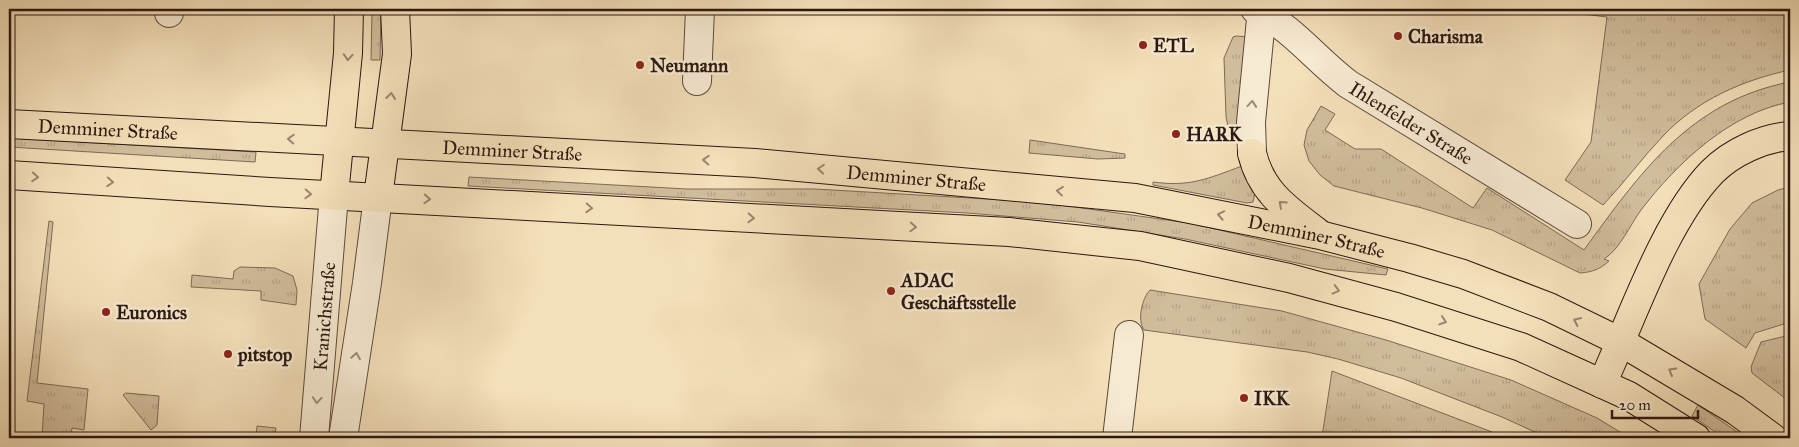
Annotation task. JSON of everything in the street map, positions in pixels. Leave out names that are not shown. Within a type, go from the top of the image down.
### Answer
[{"type":"main road","points":[[334,195],[348,53],[349,9]]},
{"type":"main road","points":[[378,197],[396,54],[395,9]]},
{"type":"main road","name":"Demminer Straße","points":[[9,124],[755,163],[1135,198],[1320,235],[1463,274],[1549,308],[1621,342],[1728,405],[1773,438]]},
{"type":"main road","points":[[1602,384],[1646,283],[1686,205],[1713,171],[1748,146],[1790,136]]},
{"type":"main road","points":[[1252,153],[1256,171],[1265,186],[1280,203],[1320,235]]},
{"type":"main road","points":[[9,175],[1009,232],[1140,246],[1289,278],[1396,306],[1521,347],[1629,396],[1696,438]]},
{"type":"street","points":[[697,81],[700,9]]},
{"type":"street","points":[[1252,153],[1251,122],[1259,10]]},
{"type":"street","name":"Ihlenfelder Straße","points":[[1259,10],[1297,36],[1329,70],[1348,84],[1577,224]]},
{"type":"street","name":"Kranichstraße","points":[[314,438],[334,195]]},
{"type":"street","name":"Kranichstraße","points":[[343,438],[368,283],[378,197]]},
{"type":"street","points":[[1117,438],[1129,335]]},
{"type":"green space","points":[[372,9],[381,9],[380,60],[371,60]]},
{"type":"green space","points":[[1543,9],[1790,9],[1790,70],[1755,79],[1738,86],[1722,93],[1691,112],[1663,136],[1603,205],[1565,180],[1591,142],[1607,17]]},
{"type":"green space","points":[[1233,37],[1251,37],[1238,141],[1235,142],[1226,117],[1224,58]]},
{"type":"green space","points":[[1790,82],[1790,102],[1746,117],[1706,143],[1688,158],[1655,192],[1641,210],[1620,243],[1604,259],[1609,261],[1596,270],[1585,273],[1580,273],[1492,230],[1422,208],[1334,186],[1320,175],[1309,161],[1304,145],[1307,130],[1321,106],[1335,114],[1325,130],[1355,149],[1381,149],[1473,208],[1487,188],[1584,250],[1647,168],[1670,144],[1696,123],[1724,105],[1755,92]]},
{"type":"green space","points":[[9,138],[256,152],[255,162],[9,147]]},
{"type":"green space","points":[[1030,140],[1125,154],[1125,158],[1098,159],[1029,153]]},
{"type":"green space","points":[[1242,166],[1255,193],[1253,202],[1247,203],[1153,185],[1153,182],[1188,183],[1198,181]]},
{"type":"green space","points":[[469,177],[687,189],[815,189],[1039,202],[1189,223],[1388,269],[1386,275],[1325,269],[1185,239],[1078,222],[967,213],[468,186]]},
{"type":"green space","points":[[1790,187],[1790,322],[1755,333],[1746,348],[1705,319],[1699,284],[1730,229],[1752,203],[1778,190]]},
{"type":"green space","points":[[49,221],[53,222],[37,383],[88,389],[84,430],[72,428],[71,438],[42,438],[44,404],[27,401]]},
{"type":"green space","points":[[240,267],[275,268],[293,276],[297,290],[296,305],[261,300],[261,291],[191,287],[192,275],[233,279],[234,271]]},
{"type":"green space","points":[[1150,290],[1282,311],[1386,340],[1511,380],[1597,418],[1630,438],[1548,438],[1502,417],[1401,378],[1338,359],[1307,352],[1144,330],[1141,321],[1141,309]]},
{"type":"green space","points":[[1790,335],[1790,402],[1752,373],[1751,367],[1761,342]]},
{"type":"green space","points":[[1332,371],[1492,432],[1491,438],[1314,438],[1315,436],[1322,437]]},
{"type":"green space","points":[[126,393],[159,396],[157,425],[151,430],[123,395]]},
{"type":"green space","points":[[1698,405],[1746,438],[1724,438],[1692,416]]},
{"type":"green space","points":[[257,426],[276,428],[274,438],[256,438]]},
{"type":"place","name":"Charisma","points":[[1398,36]]},
{"type":"place","name":"ETL","points":[[1143,45]]},
{"type":"place","name":"Neumann","points":[[640,65]]},
{"type":"place","name":"HARK","points":[[1176,134]]},
{"type":"place","name":"ADAC Geschäftsstelle","points":[[891,291]]},
{"type":"place","name":"Euronics","points":[[106,312]]},
{"type":"place","name":"pitstop","points":[[228,354]]},
{"type":"place","name":"IKK","points":[[1244,398]]}]
